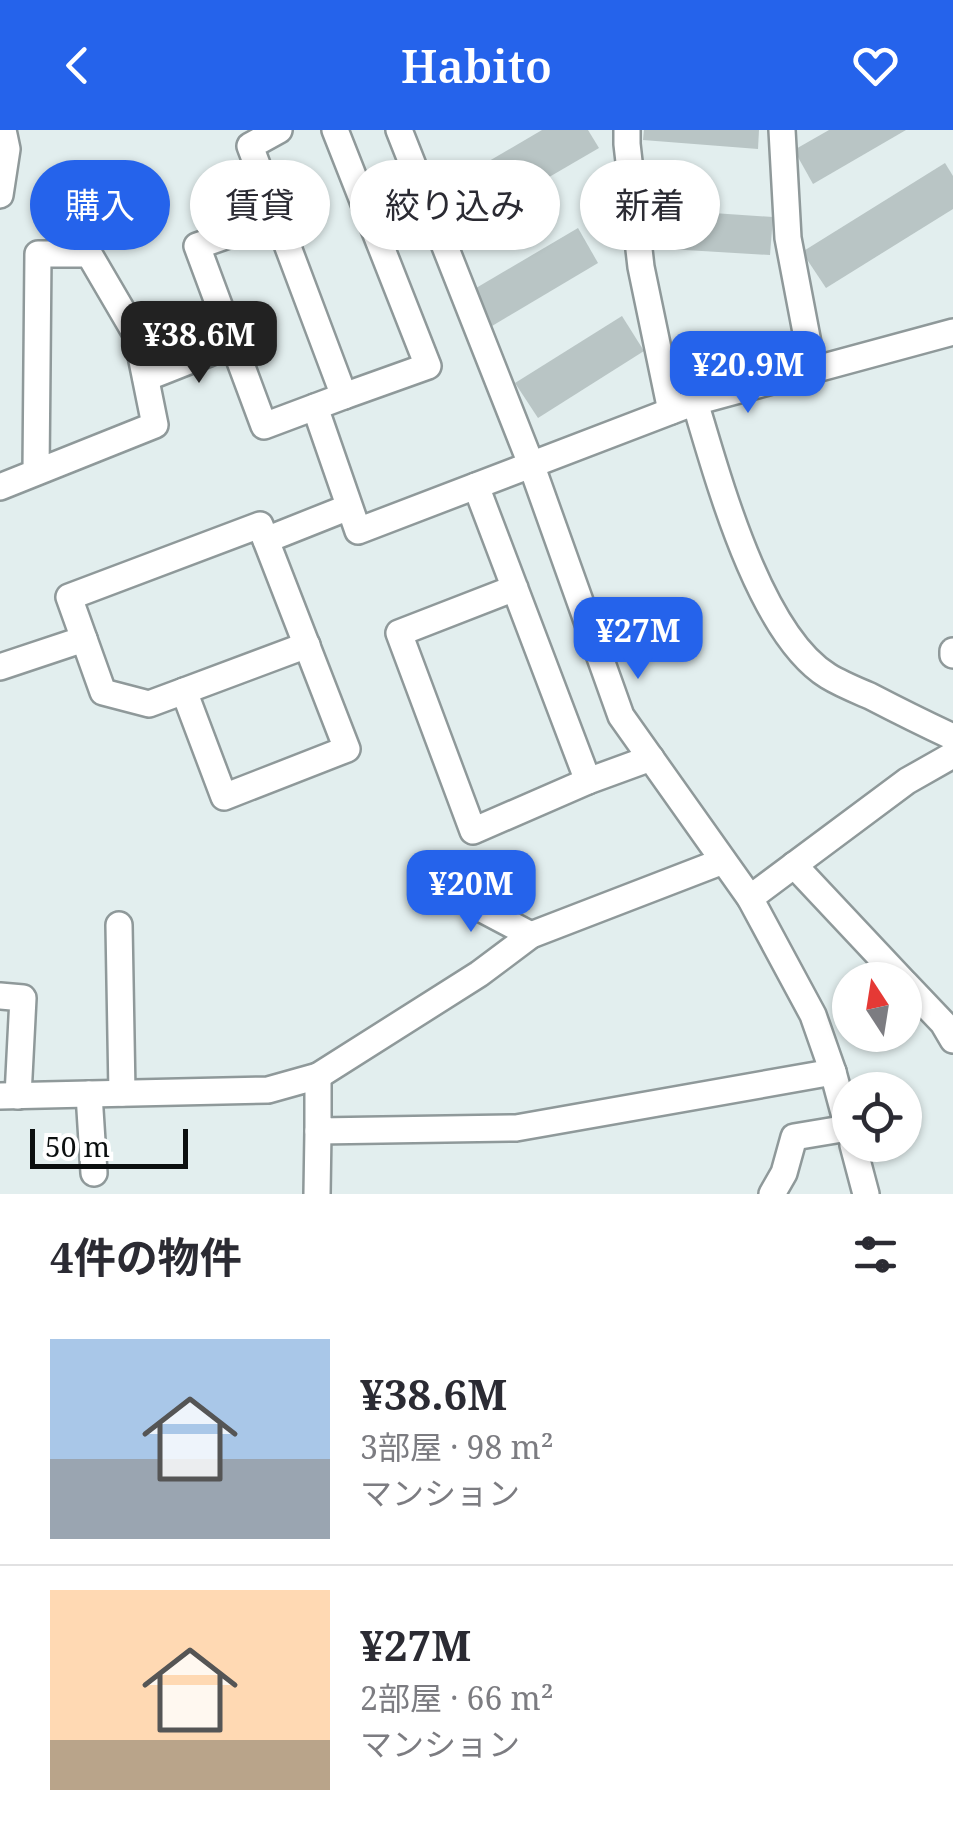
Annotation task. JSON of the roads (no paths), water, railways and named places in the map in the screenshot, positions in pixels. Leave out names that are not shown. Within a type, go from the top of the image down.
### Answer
[{"type":"street","points":[[0,195],[7,149],[3,130]]},
{"type":"street","points":[[255,160],[250,146],[279,130]]},
{"type":"street","points":[[198,250],[264,426],[428,366],[335,130]]},
{"type":"street","points":[[399,130],[531,464],[621,716],[750,898],[812,1015],[833,1072]]},
{"type":"street","points":[[628,130],[641,268],[683,407],[772,610],[801,653],[826,675],[953,737]]},
{"type":"street","points":[[782,130],[788,238],[813,368]]},
{"type":"street","points":[[289,250],[344,396]]},
{"type":"street","points":[[0,487],[155,424],[138,336],[89,254],[38,254],[36,472]]},
{"type":"street","points":[[315,407],[358,531],[683,407],[953,332]]},
{"type":"street","points":[[146,378],[232,344]]},
{"type":"street","points":[[476,486],[588,781]]},
{"type":"street","points":[[266,540],[350,506]]},
{"type":"street","points":[[184,691],[224,797],[347,749],[260,525],[69,596],[103,692],[150,704],[184,691],[306,645]]},
{"type":"street","points":[[515,588],[399,633],[473,831],[651,758]]},
{"type":"street","points":[[0,667],[84,639]]},
{"type":"street","points":[[750,898],[908,781],[953,755]]},
{"type":"street","points":[[0,996],[23,998],[9,1096],[268,1090],[318,1076],[479,974],[531,934],[723,861]]},
{"type":"street","points":[[794,865],[886,962]]},
{"type":"street","points":[[438,886],[531,934]]},
{"type":"street","points":[[120,925],[122,1093]]},
{"type":"street","points":[[922,1000],[953,1040]]},
{"type":"street","points":[[318,1131],[516,1128],[832,1072]]},
{"type":"street","points":[[317,1194],[318,1076]]},
{"type":"street","points":[[90,1094],[94,1173]]},
{"type":"street","points":[[767,1194],[784,1173],[794,1137],[832,1136]]},
{"type":"street","points":[[857,1162],[866,1194]]}]
